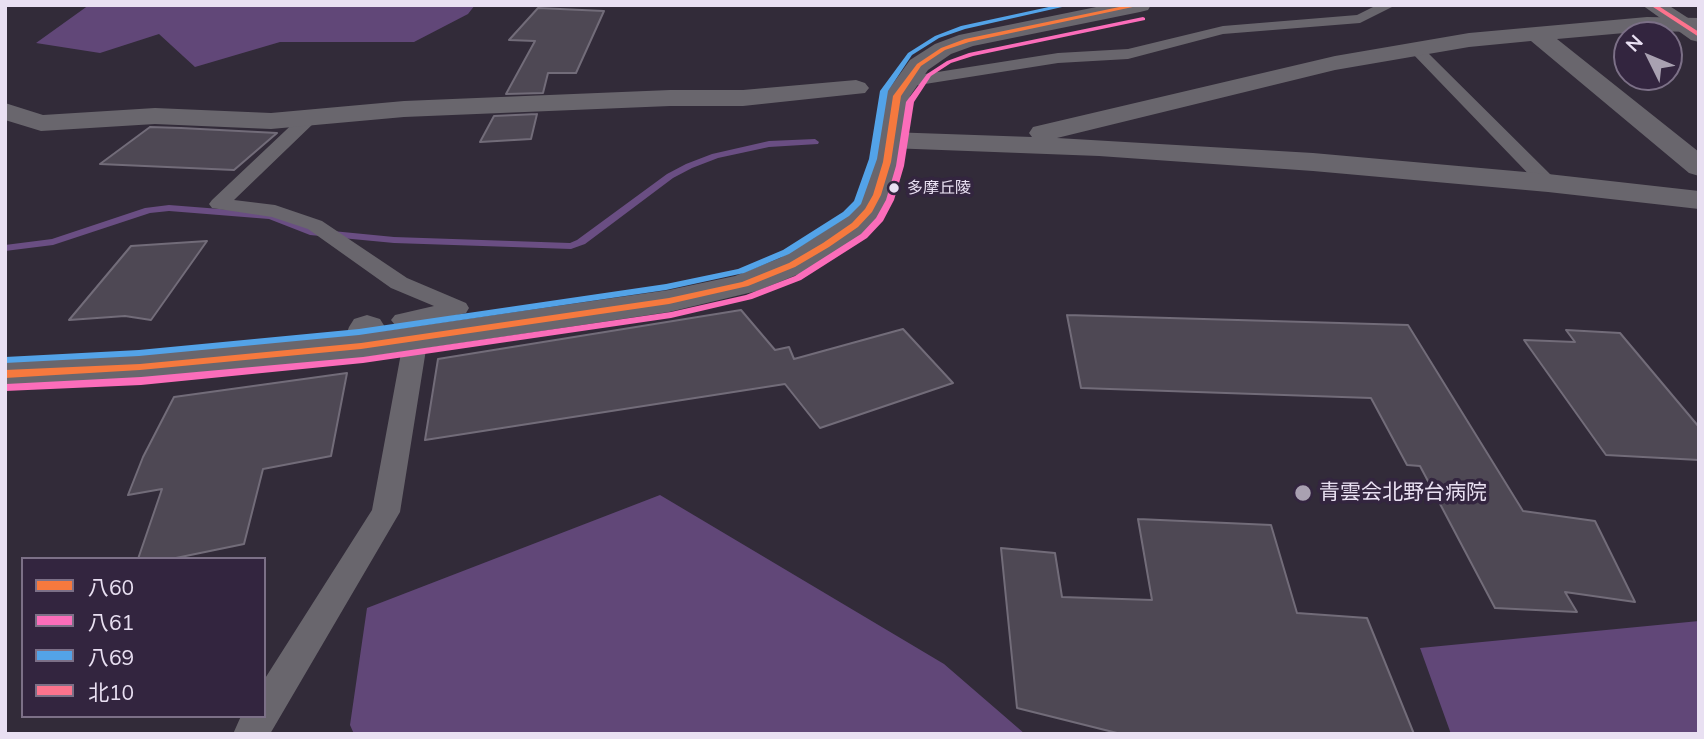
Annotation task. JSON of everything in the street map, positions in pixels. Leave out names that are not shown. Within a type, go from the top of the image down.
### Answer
[{"type":"street","points":[[5,374],[191,363],[410,329],[668,302],[710,294],[772,274],[826,246],[855,225],[869,210],[877,195],[887,162],[893,111],[906,82],[919,65],[967,40],[1140,5]]},
{"type":"street","points":[[1653,5],[1693,28]]},
{"type":"street","points":[[997,144],[1335,63],[1416,49],[1535,33],[1647,24],[1693,28]]},
{"type":"street","points":[[1535,33],[1699,167]]},
{"type":"street","points":[[5,111],[41,123],[155,116],[271,121],[430,108],[670,98],[743,99],[856,88]]},
{"type":"street","points":[[889,140],[1313,162],[1548,183],[1699,200]]},
{"type":"lane","points":[[906,82],[1058,58],[1128,54],[1223,30],[1360,19],[1389,5]]},
{"type":"lane","points":[[1416,49],[1548,183]]},
{"type":"lane","points":[[266,708],[386,513],[410,329],[458,308],[399,283],[315,225],[275,211],[219,204],[309,118]]},
{"type":"lane","points":[[250,734],[260,718]]},
{"type":"shaded area","points":[[89,5],[475,5],[468,14],[414,42],[280,42],[195,67],[159,34],[100,53],[36,43]]},
{"type":"shaded area","points":[[660,495],[944,664],[1025,734],[354,734],[350,725],[367,608]]},
{"type":"shaded area","points":[[1699,621],[1699,734],[1451,734],[1420,648]]},
{"type":"building","points":[[538,8],[604,11],[576,73],[548,73],[543,93],[506,94],[535,41],[509,40]]},
{"type":"building","points":[[537,114],[531,139],[480,142],[494,116]]},
{"type":"building","points":[[150,127],[277,133],[234,170],[100,164]]},
{"type":"building","points":[[207,241],[151,320],[125,316],[69,320],[131,246]]},
{"type":"building","points":[[741,310],[775,350],[789,347],[794,359],[903,329],[953,383],[820,428],[785,384],[425,440],[438,359]]},
{"type":"building","points":[[1067,315],[1408,325],[1523,511],[1595,521],[1635,602],[1565,592],[1577,612],[1495,608],[1420,466],[1407,465],[1371,398],[1081,388]]},
{"type":"building","points":[[1566,330],[1620,333],[1699,427],[1699,460],[1606,455],[1524,340],[1575,342]]},
{"type":"building","points":[[347,373],[331,456],[263,469],[244,544],[181,557],[139,557],[162,489],[128,495],[143,457],[174,397]]},
{"type":"building","points":[[1138,519],[1271,525],[1297,613],[1367,618],[1414,734],[1121,734],[1017,708],[1001,548],[1055,553],[1062,597],[1152,600]]},
{"type":"waterway","points":[[5,248],[53,242],[149,210],[169,208],[271,216],[310,232],[394,240],[571,246],[581,242],[670,176],[689,166],[715,156],[769,144],[815,142]]},
{"type":"transit line","name":"八69","points":[[5,360],[139,353],[359,332],[666,287],[741,271],[786,252],[846,214],[858,202],[873,159],[884,91],[910,54],[937,37],[963,27],[1068,5]]},
{"type":"transit line","name":"八60","points":[[5,374],[140,367],[361,346],[669,301],[745,284],[792,265],[826,245],[855,225],[869,210],[877,195],[887,162],[897,96],[919,65],[943,49],[967,40],[1139,5]]},
{"type":"transit line","name":"北10","points":[[1653,5],[1699,35]]},
{"type":"transit line","name":"八61","points":[[6,388],[141,381],[363,360],[671,315],[749,297],[798,278],[864,236],[880,219],[890,200],[900,166],[910,102],[929,75],[949,62],[971,54],[1143,19]]},
{"type":"place","name":"多摩丘陵","points":[[894,188]]},
{"type":"place","name":"青雲会北野台病院","points":[[1303,493]]}]
